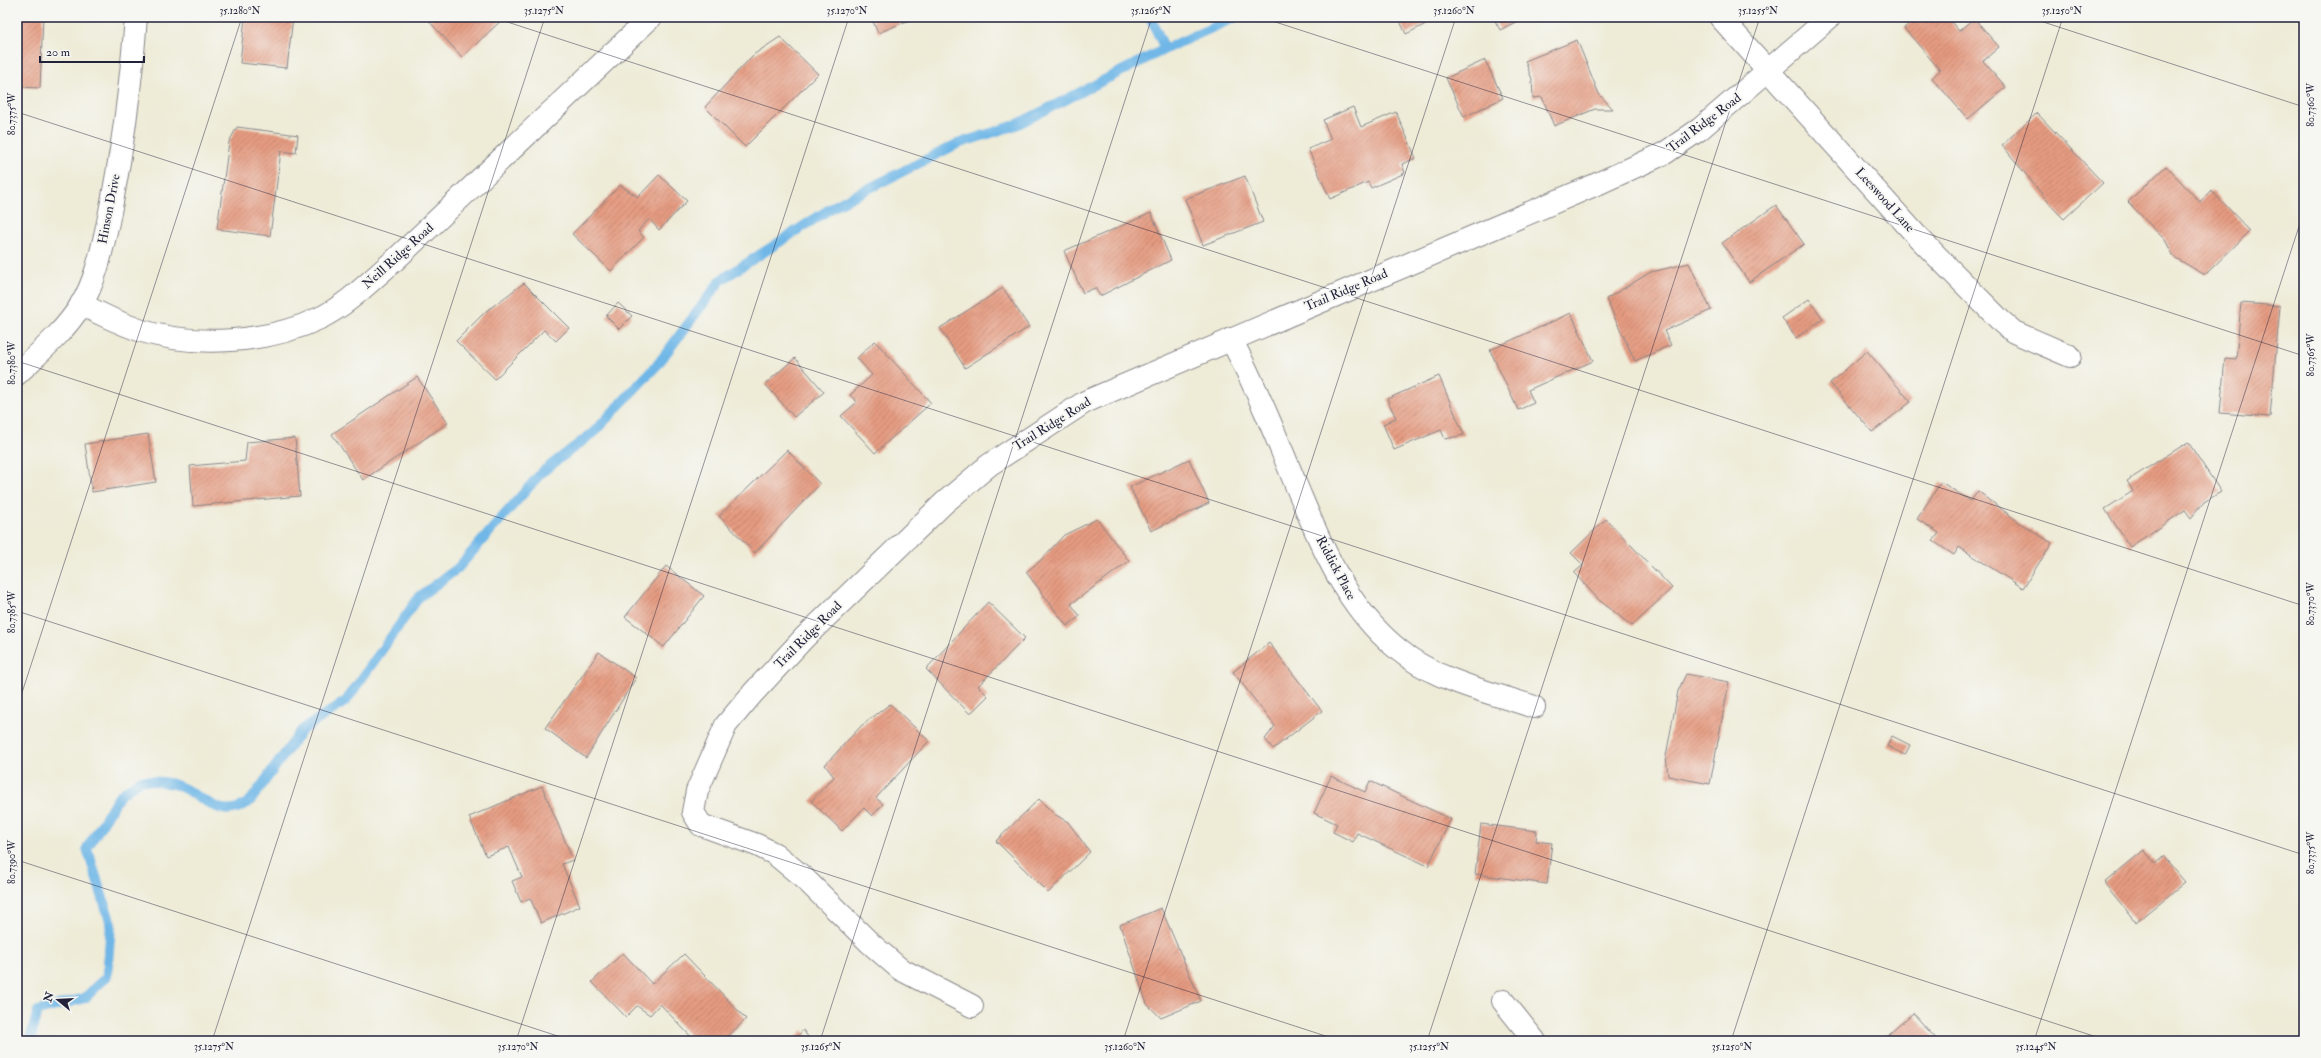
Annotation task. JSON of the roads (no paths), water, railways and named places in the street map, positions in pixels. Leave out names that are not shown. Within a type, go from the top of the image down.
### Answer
[{"type":"street","name":"Hinson Drive","points":[[17,374],[60,333],[82,304],[95,272],[114,190],[132,61],[136,17]]},
{"type":"street","name":"Neill Ridge Road","points":[[82,304],[117,322],[141,331],[168,337],[220,341],[288,330],[321,317],[354,296],[396,259],[652,17]]},
{"type":"street","name":"Leeswood Lane","points":[[1720,17],[1917,236],[2000,320],[2014,332],[2070,356]]},
{"type":"street","name":"Trail Ridge Road","points":[[972,1006],[900,969],[870,943],[804,878],[775,854],[757,845],[701,825],[693,812],[697,791],[726,725],[752,693],[804,638],[944,502],[989,465],[1085,402],[1597,184],[1665,153],[1700,130],[1830,17]]},
{"type":"street","name":"Riddick Place","points":[[1231,339],[1249,374],[1323,548],[1352,601],[1378,632],[1409,658],[1451,679],[1534,707]]},
{"type":"street","points":[[1503,1001],[1535,1041]]},
{"type":"waterway","points":[[1150,17],[1165,49]]},
{"type":"waterway","points":[[33,1041],[31,1036],[38,1011],[85,998],[107,976],[111,924],[87,848],[120,795],[141,780],[173,784],[183,788],[211,805],[230,810],[240,807],[251,800],[302,730],[346,701],[419,597],[458,568],[542,472],[594,432],[658,364],[721,280],[836,205],[957,144],[1016,125],[1165,49],[1236,17]]}]
